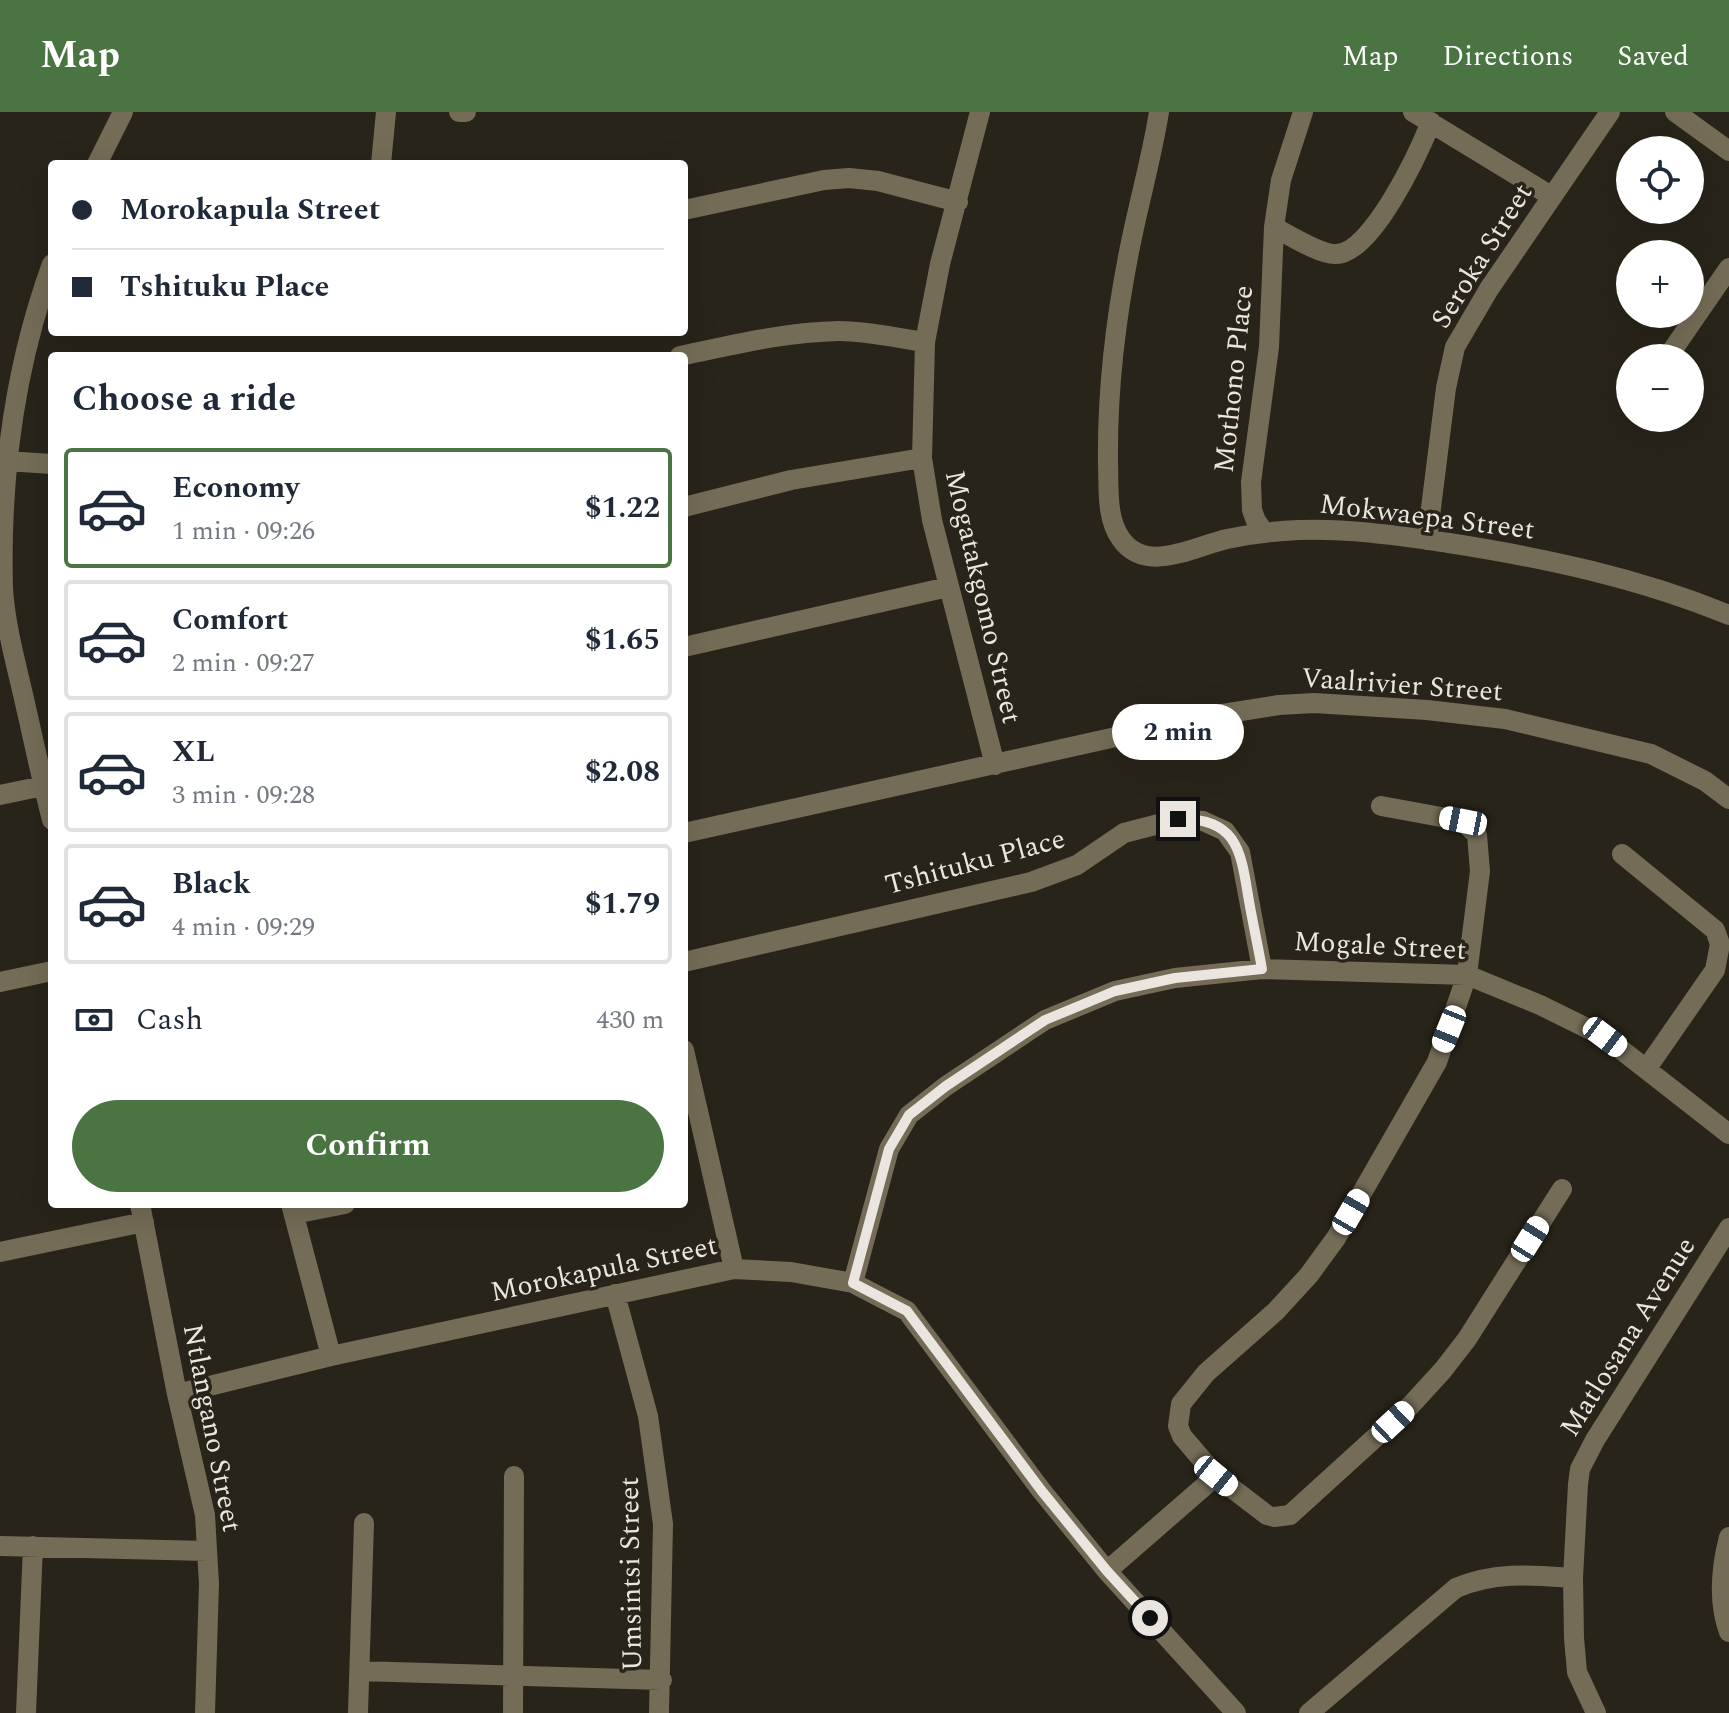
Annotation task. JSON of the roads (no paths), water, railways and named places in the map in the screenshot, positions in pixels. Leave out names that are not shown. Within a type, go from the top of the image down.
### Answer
[{"type":"street","points":[[99,160],[123,112]]},
{"type":"street","points":[[381,160],[386,112]]},
{"type":"street","points":[[459,112],[466,112]]},
{"type":"street","name":"Mogatakgomo Street","points":[[980,112],[940,264],[925,342],[922,458],[926,491],[948,587],[995,765]]},
{"type":"street","name":"Mokwaepa Street","points":[[1159,112],[1126,267],[1110,378],[1109,506],[1115,529],[1132,551],[1148,557],[1166,556],[1228,538],[1298,530],[1342,530],[1510,553],[1577,567],[1696,601],[1729,615]]},
{"type":"street","name":"Mothono Place","points":[[1265,533],[1252,510],[1251,482],[1269,347],[1274,227],[1281,180],[1303,112]]},
{"type":"street","name":"Seroka Street","points":[[1427,540],[1446,388],[1455,347],[1489,289],[1610,112]]},
{"type":"street","points":[[1675,112],[1729,151]]},
{"type":"street","points":[[1274,227],[1332,255],[1351,251],[1399,189],[1422,117],[1551,196]]},
{"type":"street","points":[[688,209],[824,180],[849,178],[878,181],[958,202]]},
{"type":"street","points":[[1677,344],[1729,268]]},
{"type":"street","points":[[48,276],[21,360],[6,461],[1,536],[3,590],[9,634],[48,805]]},
{"type":"street","points":[[688,354],[778,336],[818,332],[843,331],[925,342]]},
{"type":"street","points":[[688,506],[791,480],[922,458]]},
{"type":"street","points":[[6,461],[48,464]]},
{"type":"street","points":[[688,646],[948,587]]},
{"type":"street","name":"Vaalrivier Street","points":[[688,832],[1210,716],[1314,703],[1427,710],[1505,719],[1581,736],[1651,754],[1677,765],[1729,799]]},
{"type":"street","points":[[0,795],[43,786]]},
{"type":"street","points":[[1381,806],[1463,821],[1477,835],[1480,871],[1467,975],[1437,1062],[1336,1238],[1285,1302],[1206,1373],[1181,1404],[1178,1426],[1182,1436],[1216,1476],[1259,1511],[1274,1517],[1290,1515],[1411,1405],[1443,1370],[1467,1339],[1562,1189]]},
{"type":"street","name":"Tshituku Place","points":[[688,961],[1031,882],[1077,865],[1124,833],[1191,819],[1225,831],[1240,852],[1262,969]]},
{"type":"street","points":[[1622,854],[1715,930],[1720,944],[1715,970],[1647,1068]]},
{"type":"street","name":"Mogale Street","points":[[853,1283],[889,1149],[909,1115],[946,1086],[1045,1020],[1115,991],[1175,978],[1262,969],[1467,975],[1574,1020],[1605,1037],[1729,1134]]},
{"type":"street","points":[[0,982],[48,972]]},
{"type":"street","points":[[688,1068],[734,1269]]},
{"type":"street","points":[[293,1209],[331,1356]]},
{"type":"street","points":[[0,1252],[142,1213]]},
{"type":"street","name":"Ntlangano Street","points":[[142,1213],[177,1394],[204,1506],[209,1628],[205,1713]]},
{"type":"street","name":"Matlosana Avenue","points":[[1596,1713],[1577,1672],[1574,1638],[1573,1578],[1578,1484],[1587,1453],[1729,1228]]},
{"type":"street","name":"Morokapula Street","points":[[177,1394],[331,1356],[734,1269],[791,1272],[853,1283],[907,1311],[1041,1490],[1107,1571],[1236,1713]]},
{"type":"street","name":"Umsintsi Street","points":[[615,1294],[648,1416],[663,1524],[659,1713]]},
{"type":"street","points":[[513,1713],[514,1476]]},
{"type":"street","points":[[1107,1571],[1216,1476]]},
{"type":"street","points":[[358,1713],[364,1523]]},
{"type":"street","points":[[1729,1537],[1724,1561],[1722,1607],[1729,1632]]},
{"type":"street","points":[[0,1546],[207,1551]]},
{"type":"street","points":[[26,1713],[33,1546]]},
{"type":"street","points":[[1309,1713],[1456,1588],[1496,1575],[1573,1578]]},
{"type":"street","points":[[360,1671],[662,1680]]}]
